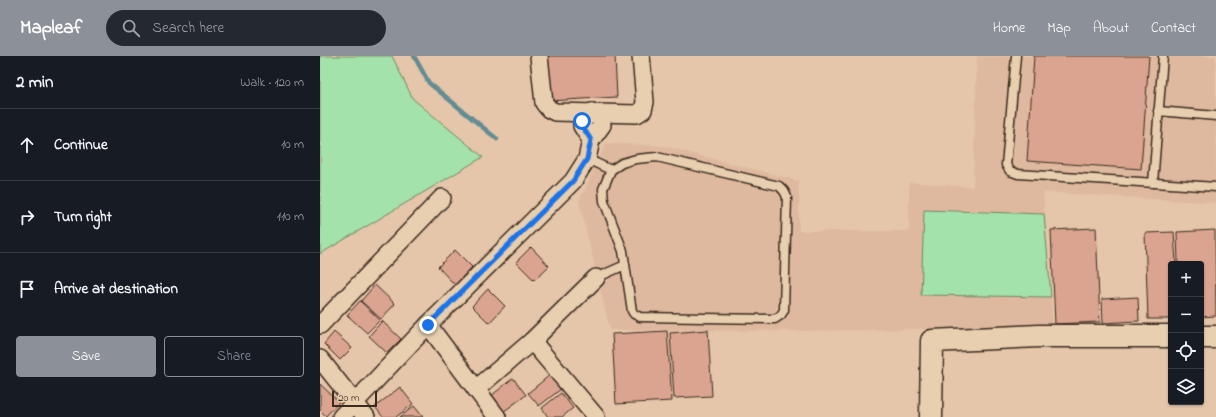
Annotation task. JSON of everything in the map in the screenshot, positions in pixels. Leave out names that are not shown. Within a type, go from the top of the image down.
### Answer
[{"type":"street","points":[[539,56],[544,104],[549,109],[555,112],[637,114],[642,110],[645,102],[642,56]]},
{"type":"street","points":[[341,417],[428,325],[573,181],[587,159],[591,140],[582,126],[582,121],[592,112]]},
{"type":"street","points":[[320,325],[327,311],[442,198]]},
{"type":"street","points":[[476,389],[532,340],[596,278]]},
{"type":"street","points":[[428,325],[497,417]]},
{"type":"street","points":[[931,417],[932,341],[1039,336],[1168,336]]},
{"type":"street","points":[[1204,337],[1216,337]]},
{"type":"street","points":[[532,340],[596,417]]},
{"type":"street","points":[[320,359],[366,417]]},
{"type":"lane","points":[[1016,56],[1006,165],[1010,172],[1018,174],[1216,187]]},
{"type":"lane","points":[[1153,183],[1163,56]]},
{"type":"lane","points":[[1158,112],[1216,116]]},
{"type":"lane","points":[[657,157],[778,186],[784,191],[787,197],[784,310],[781,315],[775,319],[640,317],[632,311],[625,265],[623,251],[604,201],[604,189],[611,170],[622,163],[636,159],[657,157]]},
{"type":"lane","points":[[587,159],[611,170]]},
{"type":"lane","points":[[596,278],[625,265]]},
{"type":"shaded area","points":[[977,56],[1216,56],[1216,203],[1043,192],[1053,327],[798,331],[610,330],[579,201],[606,143],[663,146],[799,181],[799,231],[909,231],[909,182],[973,187]]},
{"type":"green space","points":[[320,56],[392,56],[413,99],[483,157],[320,254]]},
{"type":"green space","points":[[924,210],[1044,214],[1051,297],[921,295]]},
{"type":"building","points":[[546,56],[615,56],[617,97],[548,101]]},
{"type":"building","points":[[1034,56],[1149,56],[1141,169],[1027,161]]},
{"type":"building","points":[[1096,228],[1100,322],[1055,324],[1051,230]]},
{"type":"building","points":[[1215,230],[1216,316],[1204,317],[1204,261],[1178,261],[1177,232]]},
{"type":"building","points":[[1174,232],[1176,261],[1168,261],[1168,319],[1148,319],[1145,233]]},
{"type":"building","points":[[531,247],[549,266],[534,280],[516,262]]},
{"type":"building","points":[[455,250],[472,267],[455,285],[438,267]]},
{"type":"building","points":[[375,285],[395,304],[381,319],[361,301]]},
{"type":"building","points":[[488,289],[505,306],[489,323],[472,306]]},
{"type":"building","points":[[1138,297],[1139,321],[1103,323],[1102,299]]},
{"type":"building","points":[[360,301],[380,320],[367,333],[347,315]]},
{"type":"building","points":[[382,321],[401,339],[387,353],[369,336]]},
{"type":"building","points":[[708,330],[712,396],[674,398],[670,333]]},
{"type":"building","points":[[667,331],[672,401],[616,404],[612,334]]},
{"type":"building","points":[[334,332],[352,348],[340,360],[324,344]]},
{"type":"building","points":[[550,375],[561,389],[539,406],[528,393]]},
{"type":"building","points":[[513,378],[526,395],[503,412],[491,396]]},
{"type":"building","points":[[320,384],[339,402],[326,416],[320,410]]},
{"type":"building","points":[[400,387],[413,404],[396,417],[383,417],[375,407]]},
{"type":"building","points":[[561,393],[573,408],[562,417],[548,417],[542,408]]},
{"type":"building","points":[[414,406],[423,417],[400,417]]},
{"type":"waterway","points":[[414,56],[429,83],[497,139]]},
{"type":"route","points":[[428,325],[573,181],[587,159],[591,140],[582,126],[582,121]]}]
